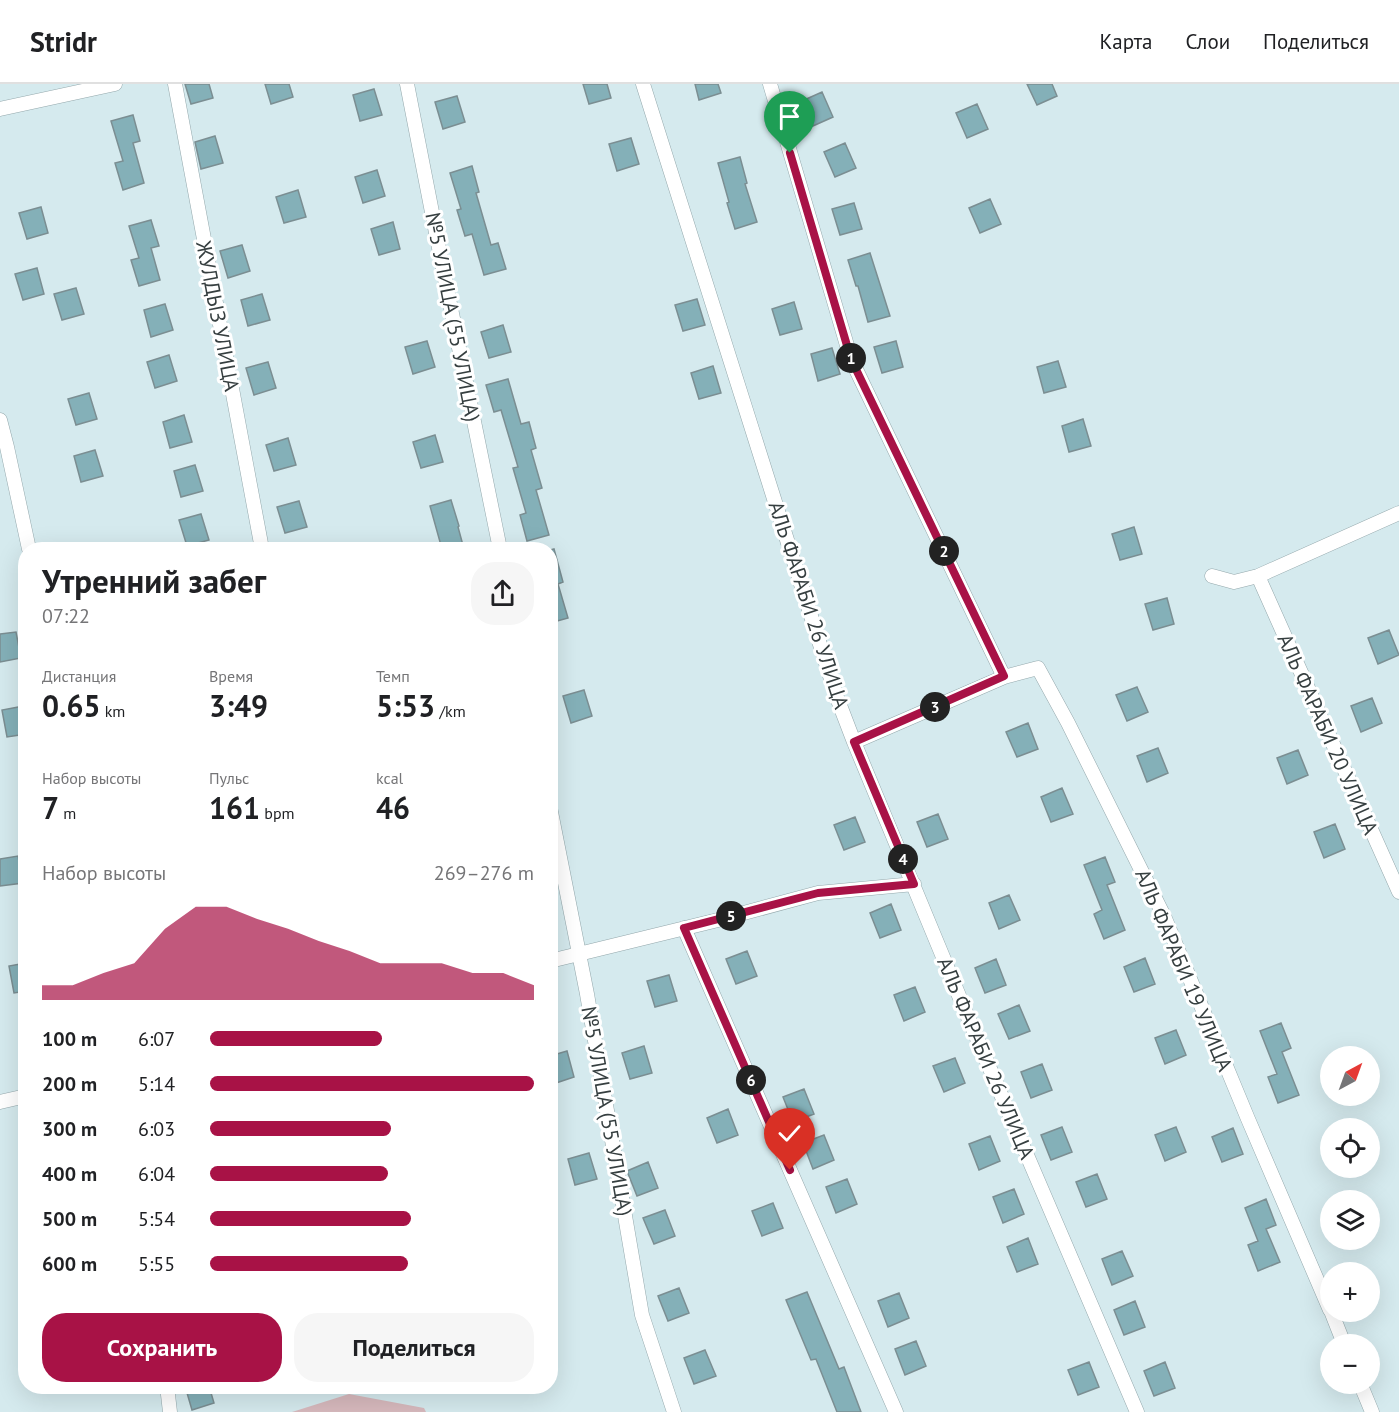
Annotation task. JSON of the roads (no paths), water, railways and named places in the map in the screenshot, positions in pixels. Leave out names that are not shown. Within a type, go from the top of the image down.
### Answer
[{"type":"street","points":[[0,109],[115,84]]},
{"type":"street","name":"ЖУЛДЫЗ УЛИЦА","points":[[175,84],[261,542]]},
{"type":"street","name":"№5 УЛИЦА (55 УЛИЦА)","points":[[408,84],[499,542]]},
{"type":"street","name":"АЛЬ ФАРАБИ 26 УЛИЦА","points":[[643,84],[836,695],[968,1015],[1137,1412]]},
{"type":"street","points":[[770,84],[851,359],[1004,676]]},
{"type":"street","points":[[0,420],[27,542]]},
{"type":"street","points":[[1212,576],[1234,582],[1258,576],[1399,513]]},
{"type":"street","name":"АЛЬ ФАРАБИ 20 УЛИЦА","points":[[1258,576],[1399,892]]},
{"type":"street","name":"АЛЬ ФАРАБИ 19 УЛИЦА","points":[[854,742],[1004,676],[1038,668],[1068,723],[1164,916],[1320,1286]]},
{"type":"street","name":"№5 УЛИЦА (55 УЛИЦА)","points":[[558,847],[579,953],[642,1315],[674,1412]]},
{"type":"street","points":[[558,959],[818,893],[914,884]]},
{"type":"street","points":[[684,928],[896,1412]]},
{"type":"street","points":[[0,1102],[18,1098]]},
{"type":"street","points":[[168,1394],[170,1412]]},
{"type":"street","points":[[1365,1394],[1372,1412]]}]
